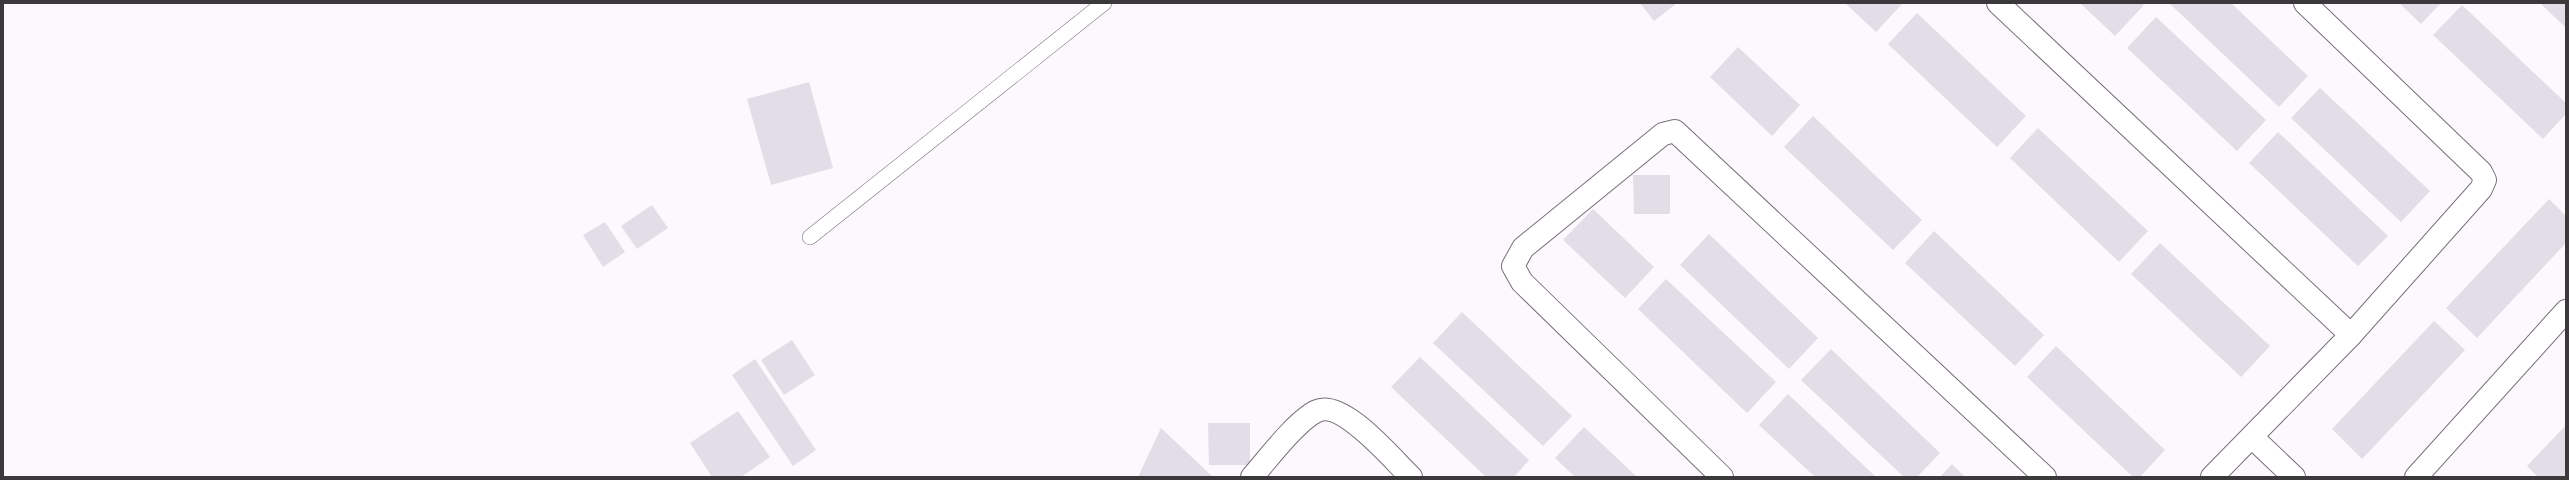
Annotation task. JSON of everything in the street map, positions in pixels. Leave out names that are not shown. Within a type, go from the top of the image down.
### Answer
[{"type":"street","points":[[1998,3],[2352,335]]},
{"type":"street","points":[[2212,477],[2352,335],[2481,190],[2485,180],[2481,172],[2305,3]]},
{"type":"street","points":[[1722,477],[1522,282],[1513,266],[1524,248],[1663,134],[1675,131],[2045,477]]},
{"type":"street","points":[[2416,477],[2566,311]]},
{"type":"street","points":[[1252,477],[1303,421],[1317,411],[1327,409],[1352,420],[1411,477]]},
{"type":"street","points":[[2252,437],[2294,477]]},
{"type":"lane","points":[[810,237],[1104,3]]},
{"type":"building","points":[[1640,3],[1677,3],[1654,21]]},
{"type":"building","points":[[1845,3],[1903,3],[1876,32]]},
{"type":"building","points":[[2080,3],[2141,3],[2144,5],[2115,36]]},
{"type":"building","points":[[2169,3],[2231,3],[2308,76],[2279,107]]},
{"type":"building","points":[[2399,3],[2441,3],[2421,24]]},
{"type":"building","points":[[2540,3],[2566,3],[2566,28]]},
{"type":"building","points":[[2462,5],[2566,103],[2566,114],[2543,139],[2433,35]]},
{"type":"building","points":[[1917,13],[2026,116],[1997,147],[1888,44]]},
{"type":"building","points":[[2156,17],[2266,120],[2237,151],[2127,48]]},
{"type":"building","points":[[1738,47],[1800,105],[1772,136],[1710,77]]},
{"type":"building","points":[[809,82],[833,168],[771,185],[747,99]]},
{"type":"building","points":[[2320,88],[2430,191],[2401,222],[2291,118]]},
{"type":"building","points":[[1813,116],[1922,220],[1893,250],[1784,147]]},
{"type":"building","points":[[2038,128],[2148,231],[2119,262],[2010,158]]},
{"type":"building","points":[[2278,132],[2388,236],[2358,266],[2249,163]]},
{"type":"building","points":[[1633,175],[1670,175],[1670,214],[1634,214]]},
{"type":"building","points":[[2549,199],[2566,216],[2566,243],[2477,338],[2446,308]]},
{"type":"building","points":[[652,205],[668,228],[637,249],[621,226]]},
{"type":"building","points":[[1593,209],[1654,267],[1625,298],[1563,240]]},
{"type":"building","points":[[605,222],[625,252],[603,267],[583,235]]},
{"type":"building","points":[[1934,231],[2044,335],[2015,366],[1905,263]]},
{"type":"building","points":[[1709,234],[1818,338],[1789,369],[1680,265]]},
{"type":"building","points":[[2160,243],[2270,346],[2241,377],[2131,274]]},
{"type":"building","points":[[1666,279],[1776,382],[1747,413],[1638,309]]},
{"type":"building","points":[[1462,312],[1572,416],[1543,446],[1433,343]]},
{"type":"building","points":[[2434,321],[2465,350],[2362,459],[2332,429]]},
{"type":"building","points":[[792,340],[815,375],[784,395],[761,360]]},
{"type":"building","points":[[2056,346],[2165,450],[2140,477],[2133,477],[2027,377]]},
{"type":"building","points":[[1831,349],[1940,453],[1917,477],[1904,477],[1801,380]]},
{"type":"building","points":[[1420,357],[1529,460],[1514,477],[1486,477],[1391,387]]},
{"type":"building","points":[[755,359],[816,450],[793,466],[732,375]]},
{"type":"building","points":[[1788,394],[1876,477],[1815,477],[1759,425]]},
{"type":"building","points":[[738,411],[770,457],[741,477],[712,477],[690,443]]},
{"type":"building","points":[[1208,423],[1250,423],[1250,465],[1209,465]]},
{"type":"building","points":[[2566,425],[2566,477],[2538,477],[2527,466]]},
{"type":"building","points":[[1584,427],[1637,477],[1575,477],[1555,458]]},
{"type":"building","points":[[1161,428],[1213,477],[1138,477]]},
{"type":"building","points":[[1952,464],[1965,477],[1940,477]]}]
